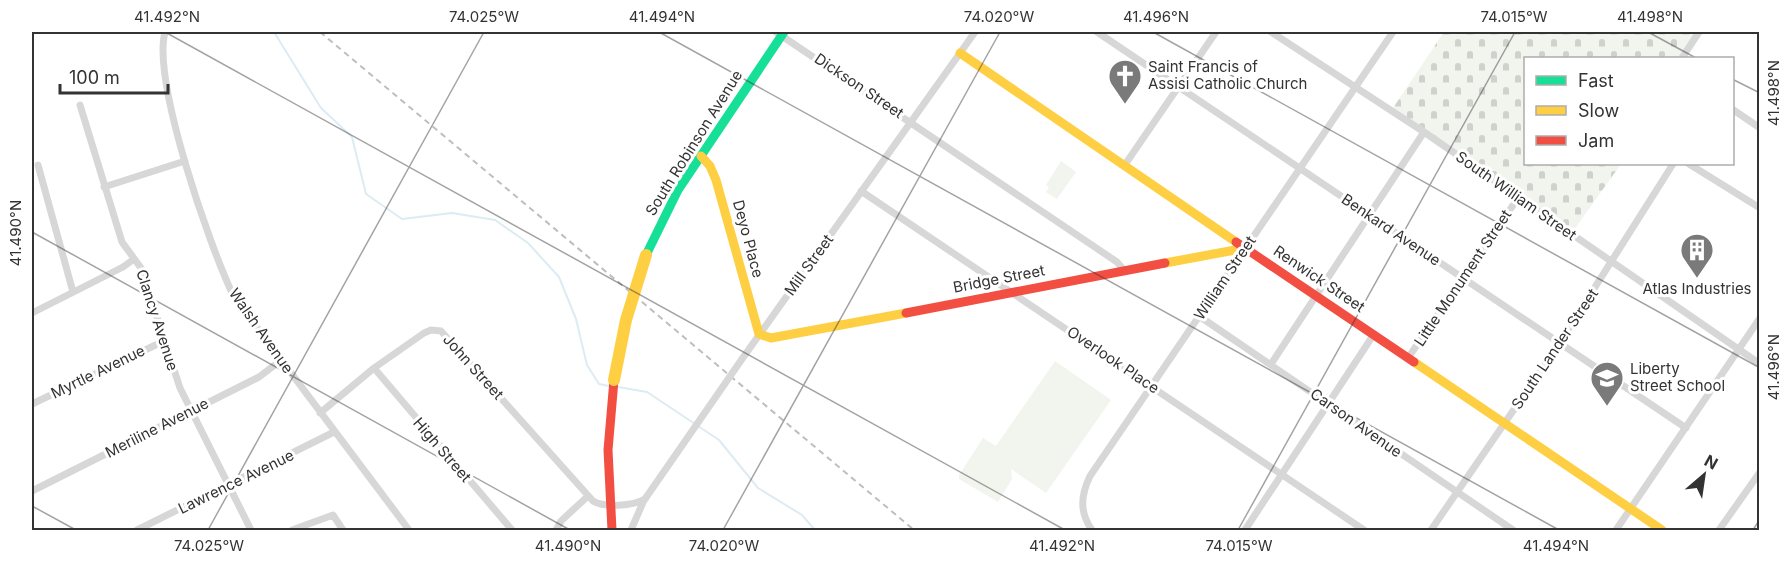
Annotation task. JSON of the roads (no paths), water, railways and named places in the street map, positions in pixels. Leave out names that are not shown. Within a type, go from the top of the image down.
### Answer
[{"type":"main road","name":"South Robinson Avenue","points":[[612,531],[608,466],[614,380],[626,320],[646,255],[669,206],[781,33]]},
{"type":"main road","name":"Renwick Street","points":[[960,53],[1662,531]]},
{"type":"main road","name":"Deyo Place","points":[[701,156],[710,166],[716,180],[759,334]]},
{"type":"main road","name":"Bridge Street","points":[[759,334],[771,338],[1246,248]]},
{"type":"street","name":"Walsh Avenue","points":[[165,32],[163,67],[185,160],[230,289],[249,321],[409,531]]},
{"type":"street","name":"Mill Street","points":[[631,531],[645,499],[742,358],[975,32]]},
{"type":"street","name":"Benkard Avenue","points":[[1097,32],[1686,428]]},
{"type":"street","points":[[1124,166],[1216,32]]},
{"type":"street","name":"South William Street","points":[[1271,32],[1424,132],[1760,364]]},
{"type":"street","name":"William Street","points":[[1092,531],[1083,513],[1083,491],[1199,316],[1393,32]]},
{"type":"street","points":[[1683,57],[1699,32]]},
{"type":"street","name":"Dickson Street","points":[[781,33],[911,121]]},
{"type":"street","name":"Clancy Avenue","points":[[80,105],[122,242],[141,268],[170,362],[251,531]]},
{"type":"street","points":[[1734,109],[1760,128]]},
{"type":"street","points":[[911,121],[1117,262],[1124,270]]},
{"type":"street","points":[[1270,364],[1424,132]]},
{"type":"street","points":[[104,188],[185,160]]},
{"type":"street","points":[[38,165],[73,292]]},
{"type":"street","name":"South Lander Street","points":[[1431,531],[1559,344],[1672,165]]},
{"type":"street","points":[[1691,165],[1760,208]]},
{"type":"street","name":"Overlook Place","points":[[861,191],[1364,531]]},
{"type":"street","name":"Little Monument Street","points":[[1408,358],[1518,198]]},
{"type":"street","points":[[32,313],[134,259]]},
{"type":"street","name":"Carson Avenue","points":[[1199,316],[1513,531]]},
{"type":"street","points":[[1616,531],[1760,318]]},
{"type":"street","name":"John Street","points":[[320,413],[374,369],[424,333],[431,330],[441,331],[449,337],[588,496],[597,504],[610,504]]},
{"type":"street","points":[[1245,531],[1374,334]]},
{"type":"street","name":"Myrtle Avenue","points":[[32,404],[164,341]]},
{"type":"street","name":"Meriline Avenue","points":[[32,491],[259,377],[280,361]]},
{"type":"street","name":"High Street","points":[[374,369],[512,531]]},
{"type":"street","name":"Lawrence Avenue","points":[[137,531],[334,432]]},
{"type":"street","points":[[1719,531],[1760,472]]},
{"type":"street","points":[[556,531],[561,520],[588,496]]},
{"type":"street","points":[[610,504],[635,503],[645,499]]},
{"type":"street","points":[[292,531],[330,515],[338,519],[343,531]]},
{"type":"waterway","points":[[274,32],[321,108],[352,137],[366,194],[402,219],[452,213],[495,220],[528,243],[559,277],[576,319],[587,365],[599,384],[609,386]]},
{"type":"waterway","points":[[618,387],[647,392],[719,440],[758,488],[802,515],[815,530]]},
{"type":"railway","points":[[320,32],[914,530]]},
{"type":"place","name":"Saint Francis of Assisi Catholic Church","points":[[1125,105]]},
{"type":"place","name":"Atlas Industries","points":[[1697,279]]},
{"type":"place","name":"Liberty Street School","points":[[1607,407]]}]
